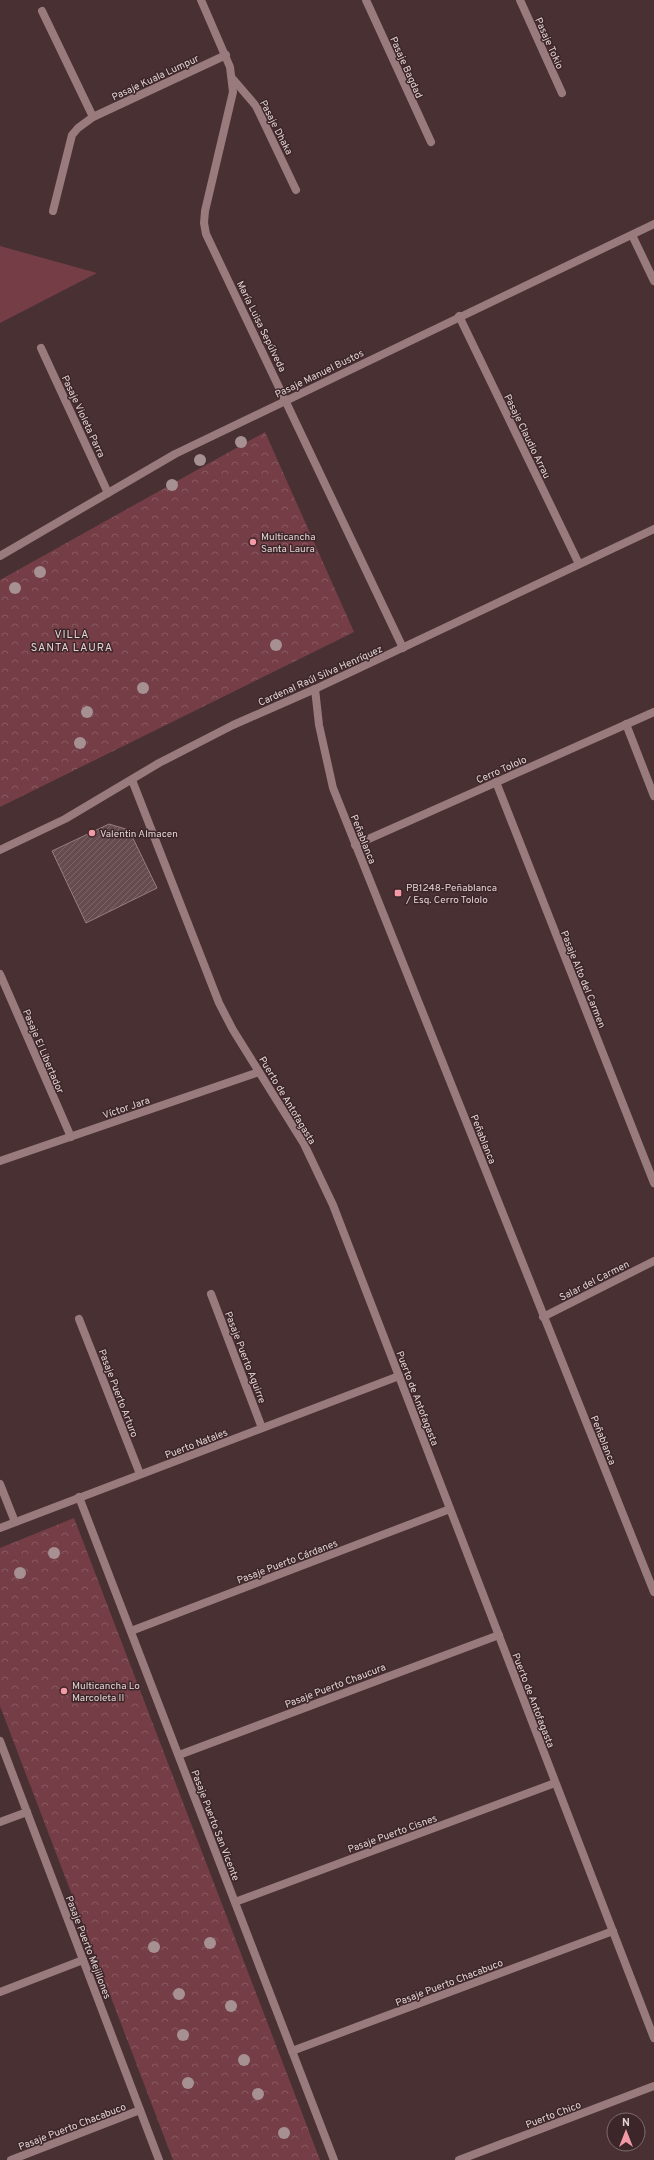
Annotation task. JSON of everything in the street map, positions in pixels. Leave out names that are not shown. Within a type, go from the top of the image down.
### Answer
[{"type":"street","name":"María Luisa Sepúlveda","points":[[201,0],[226,55],[232,78],[231,105],[204,223],[206,234],[403,648]]},
{"type":"street","name":"Pasaje Bagdad","points":[[366,0],[431,142]]},
{"type":"street","name":"Pasaje Tokio","points":[[520,0],[562,93]]},
{"type":"street","points":[[42,11],[93,117]]},
{"type":"street","name":"Pasaje Kuala Lumpur","points":[[53,211],[72,135],[78,128],[93,117],[226,55]]},
{"type":"street","name":"Pasaje Dhaka","points":[[232,78],[256,106],[296,190]]},
{"type":"street","name":"Pasaje Manuel Bustos","points":[[0,556],[175,454],[459,316],[654,224]]},
{"type":"street","points":[[632,235],[654,281]]},
{"type":"street","name":"Pasaje Claudio Arrau","points":[[459,316],[579,564]]},
{"type":"street","name":"Pasaje Violeta Parra","points":[[41,348],[108,493]]},
{"type":"street","name":"Cardenal Raúl Silva Henríquez","points":[[0,850],[65,819],[188,747],[403,648],[654,529]]},
{"type":"street","name":"Peñablanca","points":[[315,689],[319,725],[333,788],[654,1592]]},
{"type":"street","name":"Cerro Tololo","points":[[355,844],[654,712]]},
{"type":"street","points":[[626,724],[654,796]]},
{"type":"street","name":"Puerto de Antofagasta","points":[[132,780],[219,1003],[259,1072],[304,1144],[319,1174],[399,1376],[654,2038]]},
{"type":"street","name":"Pasaje Alto del Carmen","points":[[496,782],[654,1183]]},
{"type":"street","name":"Pasaje El Libertador","points":[[0,974],[71,1137]]},
{"type":"street","name":"Víctor Jara","points":[[0,1161],[259,1072]]},
{"type":"street","name":"Salar del Carmen","points":[[544,1317],[654,1260]]},
{"type":"street","name":"Pasaje Puerto Aguirre","points":[[210,1294],[262,1428]]},
{"type":"street","name":"Pasaje Puerto Arturo","points":[[79,1319],[140,1474]]},
{"type":"street","name":"Puerto Natales","points":[[0,1528],[399,1376]]},
{"type":"street","points":[[0,1484],[15,1522]]},
{"type":"street","name":"Pasaje Puerto San Vicente","points":[[80,1497],[334,2160]]},
{"type":"street","name":"Pasaje Puerto Cárdanes","points":[[131,1631],[450,1509]]},
{"type":"street","name":"Pasaje Puerto Chaucura","points":[[179,1755],[499,1635]]},
{"type":"street","name":"Pasaje Puerto Mejillones","points":[[0,1741],[159,2160]]},
{"type":"street","name":"Pasaje Puerto Cisnes","points":[[235,1902],[555,1783]]},
{"type":"street","points":[[0,1822],[27,1812]]},
{"type":"street","name":"Pasaje Puerto Chacabuco","points":[[292,2051],[613,1931]]},
{"type":"street","points":[[0,1992],[84,1960]]},
{"type":"street","name":"Puerto Chico","points":[[459,2160],[654,2086]]},
{"type":"street","name":"Pasaje Puerto Chacabuco","points":[[10,2160],[140,2110]]},
{"type":"green space","points":[[0,246],[97,273],[0,323]]},
{"type":"green space","points":[[265,432],[354,632],[0,807],[0,580]]},
{"type":"green space","points":[[74,1518],[320,2160],[173,2160],[0,1706],[0,1548]]},
{"type":"building","points":[[109,824],[129,830],[157,888],[86,923],[52,851]]},
{"type":"place","name":"Multicancha Santa Laura","points":[[253,542]]},
{"type":"place","name":"Valentin Almacen","points":[[92,833]]},
{"type":"place","name":"PB1248-Peñablanca / Esq. Cerro Tololo","points":[[398,893]]},
{"type":"place","name":"Multicancha Lo Marcoleta II","points":[[64,1691]]},
{"type":"district","name":"VILLA SANTA LAURA","points":[[72,640]]}]
